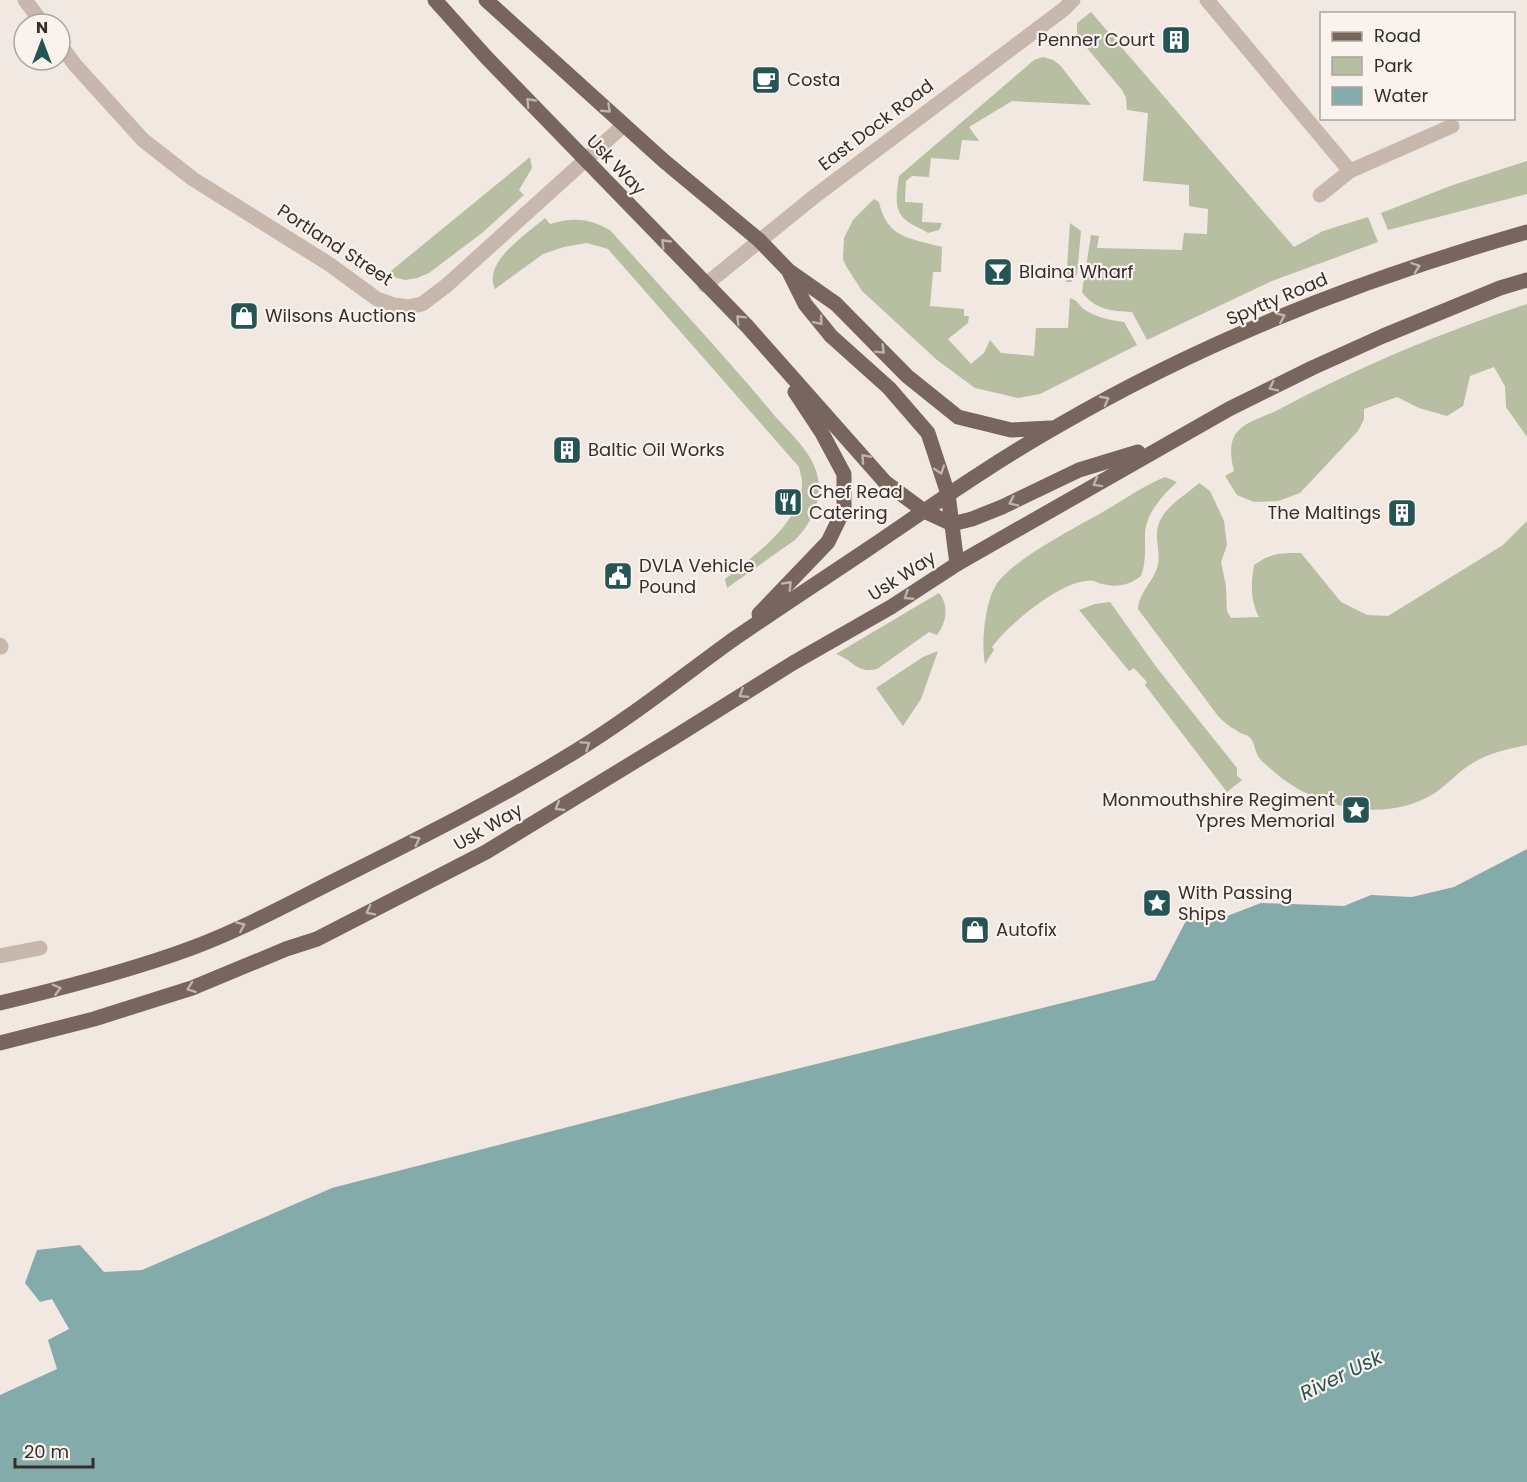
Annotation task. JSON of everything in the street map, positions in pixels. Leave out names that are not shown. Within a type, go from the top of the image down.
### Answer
[{"type":"main road","name":"Usk Way","points":[[435,0],[486,57],[747,326],[885,482],[924,511],[952,524],[972,519],[1079,470],[1166,444]]},
{"type":"main road","name":"Usk Way","points":[[486,0],[624,125],[759,240],[789,272],[836,304],[907,376],[958,417],[1011,430],[1053,428]]},
{"type":"main road","name":"Spytty Road","points":[[1053,428],[1177,362],[1291,313],[1360,285],[1527,232]]},
{"type":"main road","name":"Usk Way","points":[[789,272],[805,304],[831,336],[889,388],[928,433],[948,494],[957,564]]},
{"type":"main road","name":"Usk Way","points":[[0,1043],[94,1019],[192,988],[285,949],[316,939],[486,852],[793,663],[891,607],[957,564],[1229,409],[1312,368],[1468,302],[1527,280]]},
{"type":"main road","name":"Usk Way","points":[[732,641],[828,542],[844,509],[844,474],[822,434],[771,354]]},
{"type":"main road","name":"Usk Way","points":[[0,1004],[80,984],[179,953],[274,912],[474,810],[577,750],[948,494],[1053,428]]},
{"type":"street","name":"East Dock Road","points":[[705,285],[759,240],[1073,0]]},
{"type":"street","points":[[1207,0],[1350,171]]},
{"type":"street","name":"Portland Street","points":[[72,59],[143,140],[193,179],[329,264],[378,298],[394,305],[408,307],[422,304],[462,272],[624,125]]},
{"type":"street","points":[[1320,195],[1350,171],[1452,126]]},
{"type":"street","points":[[0,956],[40,948]]},
{"type":"green space","points":[[1091,12],[1294,247],[1323,231],[1368,217],[1378,242],[1272,281],[1147,340],[1132,312],[1111,310],[1092,303],[1082,292],[1091,235],[1099,236],[1097,248],[1182,250],[1184,233],[1207,234],[1208,209],[1189,206],[1189,185],[1143,181],[1148,113],[1127,110],[1126,98],[1122,90],[1077,36],[1077,23]]},
{"type":"green space","points":[[1043,57],[1060,65],[1091,105],[1012,101],[969,127],[979,141],[962,140],[959,160],[931,158],[929,177],[912,176],[906,181],[905,202],[923,203],[922,222],[942,223],[939,230],[928,233],[902,217],[897,206],[899,176],[1034,60]]},
{"type":"green space","points":[[530,157],[532,168],[519,190],[524,195],[482,233],[429,273],[405,280],[386,275]]},
{"type":"green space","points":[[1527,161],[1527,194],[1388,230],[1381,213],[1453,185]]},
{"type":"green space","points":[[874,199],[879,202],[883,214],[894,230],[911,239],[942,247],[941,272],[933,272],[930,306],[964,309],[964,316],[969,316],[968,323],[948,339],[971,364],[984,353],[990,340],[1001,353],[1034,356],[1036,328],[1068,328],[1070,298],[1095,315],[1124,322],[1137,345],[1040,394],[1018,398],[975,388],[937,360],[862,291],[846,266],[843,259],[844,238],[853,220]]},
{"type":"green space","points":[[545,218],[550,224],[566,220],[581,220],[610,230],[714,345],[810,457],[817,474],[819,492],[818,501],[807,526],[795,540],[727,588],[725,579],[761,550],[784,527],[792,514],[799,500],[802,486],[799,467],[608,249],[587,243],[543,254],[495,289],[493,279],[500,259],[508,249]]},
{"type":"green space","points":[[1070,223],[1081,231],[1077,274],[1071,282],[1066,282]]},
{"type":"green space","points":[[1527,304],[1527,437],[1506,407],[1505,386],[1494,367],[1470,376],[1463,406],[1447,416],[1419,408],[1397,397],[1364,409],[1364,419],[1358,431],[1300,493],[1278,501],[1254,502],[1237,495],[1225,476],[1234,471],[1231,456],[1233,440],[1246,424],[1400,352]]},
{"type":"green space","points":[[1165,477],[1177,482],[1152,511],[1146,525],[1141,576],[1128,584],[1118,586],[1082,581],[1053,594],[1024,615],[1000,638],[992,647],[994,650],[985,664],[983,646],[986,614],[995,587],[1002,577],[1043,546]]},
{"type":"green space","points":[[1199,483],[1210,491],[1224,521],[1227,545],[1221,562],[1226,586],[1227,611],[1231,618],[1259,617],[1252,591],[1254,565],[1271,556],[1294,553],[1301,553],[1341,602],[1367,615],[1388,616],[1503,545],[1527,521],[1527,745],[1484,757],[1466,767],[1435,793],[1415,803],[1394,808],[1372,810],[1350,808],[1307,794],[1288,783],[1259,758],[1248,736],[1231,727],[1218,716],[1138,609],[1141,598],[1157,568],[1159,523],[1168,509]]},
{"type":"green space","points":[[939,593],[946,614],[937,635],[929,632],[877,669],[864,670],[836,654]]},
{"type":"green space","points":[[1110,602],[1157,668],[1237,768],[1237,776],[1242,780],[1227,792],[1145,685],[1147,682],[1134,668],[1129,671],[1079,610],[1095,604]]},
{"type":"green space","points":[[938,651],[921,699],[903,726],[876,688],[923,657]]},
{"type":"water","name":"River Usk","points":[[1527,849],[1527,1482],[0,1482],[0,1395],[57,1369],[48,1340],[69,1329],[52,1299],[40,1302],[25,1283],[37,1250],[80,1245],[104,1272],[142,1270],[332,1188],[688,1096],[1155,980],[1187,919],[1209,923],[1261,903],[1344,906],[1371,895],[1412,897],[1454,887]]},
{"type":"place","name":"Penner Court","points":[[1176,40]]},
{"type":"place","name":"Costa","points":[[766,80]]},
{"type":"place","name":"Blaina Wharf","points":[[998,272]]},
{"type":"place","name":"Wilsons Auctions","points":[[244,316]]},
{"type":"place","name":"Baltic Oil Works","points":[[567,450]]},
{"type":"place","name":"Chef Read Catering","points":[[788,502]]},
{"type":"place","name":"The Maltings","points":[[1402,513]]},
{"type":"place","name":"DVLA Vehicle Pound","points":[[618,576]]},
{"type":"place","name":"Monmouthshire Regiment Ypres Memorial","points":[[1356,810]]},
{"type":"place","name":"With Passing Ships","points":[[1157,903]]},
{"type":"place","name":"Autofix","points":[[975,930]]}]
